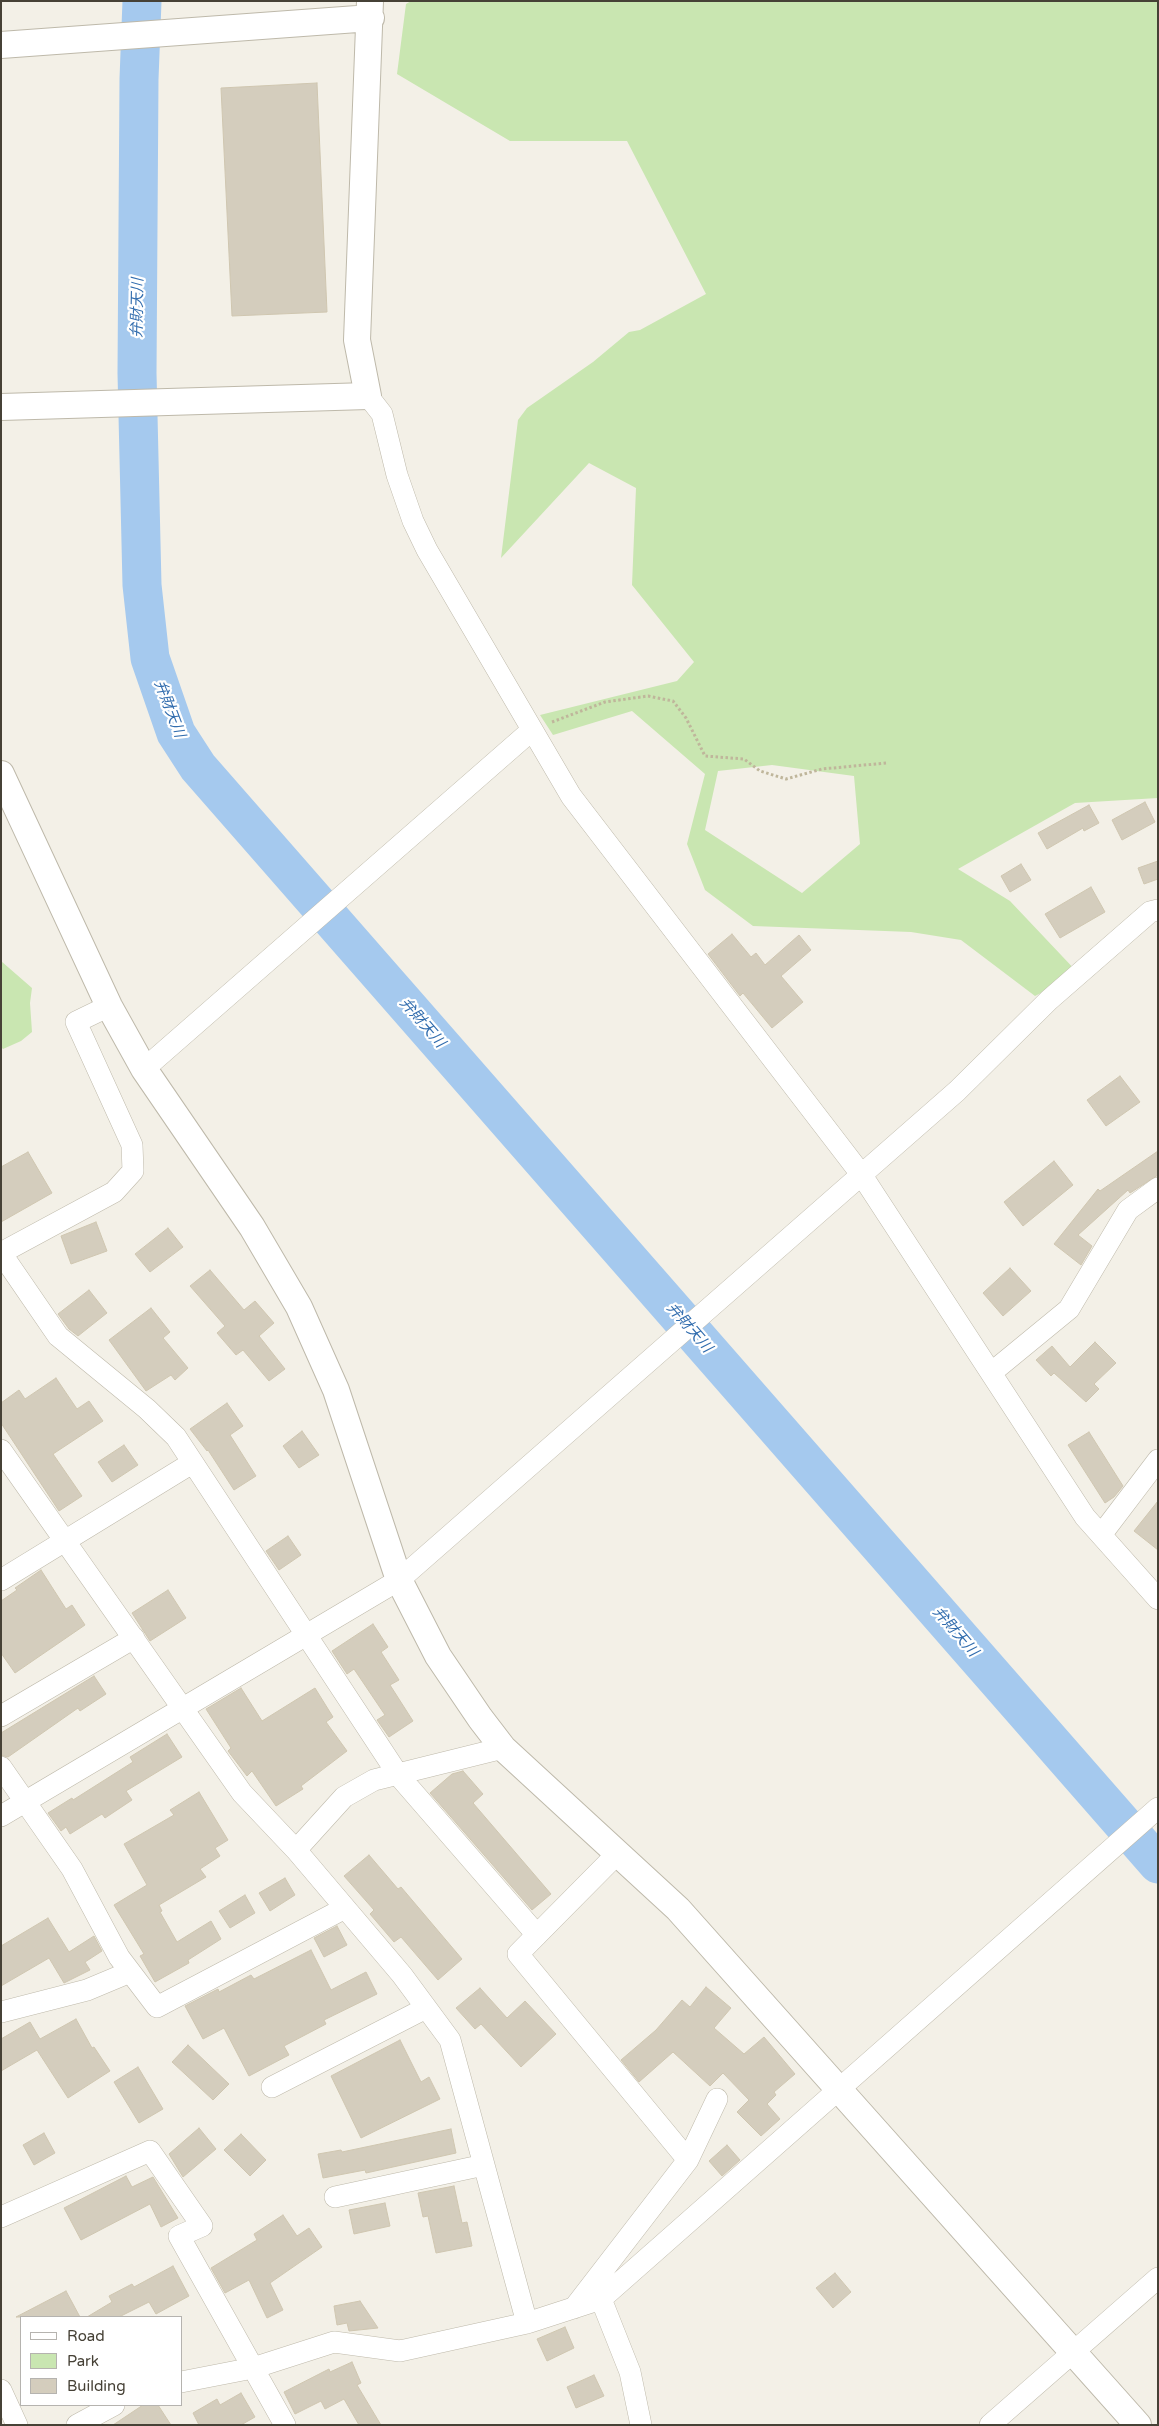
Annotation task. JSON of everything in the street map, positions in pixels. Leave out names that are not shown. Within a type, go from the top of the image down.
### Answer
[{"type":"street","points":[[1,45],[370,9],[356,340],[368,396],[382,414],[397,475],[413,521],[571,796],[861,1174],[1085,1517],[1158,1599]]},
{"type":"street","points":[[1,407],[368,396]]},
{"type":"street","points":[[144,1069],[532,730]]},
{"type":"street","points":[[1,774],[109,1006],[144,1069],[252,1227],[299,1307],[336,1390],[399,1580],[438,1656],[503,1748],[678,1909],[838,2091],[1138,2425]]},
{"type":"street","points":[[1,1816],[399,1580],[957,1091],[1049,1000],[1150,912],[1158,910]]},
{"type":"street","points":[[109,1006],[76,1022],[132,1144],[133,1171],[114,1192],[1,1253],[58,1336],[147,1409],[176,1437],[398,1776],[537,1935]]},
{"type":"street","points":[[991,1372],[1068,1310],[1128,1210],[1158,1188]]},
{"type":"street","points":[[1,1450],[242,1793],[296,1850],[402,1975],[450,2040],[527,2323]]},
{"type":"street","points":[[1101,1535],[1158,1460]]},
{"type":"street","points":[[1,1580],[192,1463]]},
{"type":"street","points":[[1,1716],[134,1638]]},
{"type":"street","points":[[296,1850],[344,1797],[374,1780],[398,1776],[503,1748]]},
{"type":"street","points":[[1,1766],[27,1801],[72,1869],[119,1956],[157,2007],[345,1908]]},
{"type":"street","points":[[182,2382],[253,2368],[334,2342],[400,2351],[527,2323],[601,2299],[1158,1808]]},
{"type":"street","points":[[618,1853],[518,1954],[688,2160]]},
{"type":"street","points":[[1,2012],[88,1990],[130,1972]]},
{"type":"street","points":[[272,2087],[426,2008]]},
{"type":"street","points":[[574,2308],[688,2160],[717,2099]]},
{"type":"street","points":[[1,2217],[150,2151],[202,2226],[179,2236],[285,2425]]},
{"type":"street","points":[[335,2197],[484,2165]]},
{"type":"street","points":[[990,2425],[1158,2278]]},
{"type":"street","points":[[601,2299],[630,2372],[641,2425]]},
{"type":"street","points":[[1,2390],[17,2425]]},
{"type":"street","points":[[77,2425],[112,2406]]},
{"type":"path","points":[[532,730],[605,702],[648,696],[673,701],[686,718],[705,756],[744,759],[760,771],[786,779],[822,769],[886,763]]},
{"type":"green space","points":[[411,1],[1158,1],[1158,798],[1075,803],[958,869],[1010,901],[1079,974],[1035,996],[961,940],[911,932],[753,926],[705,890],[687,844],[705,774],[632,711],[553,735],[540,715],[677,681],[694,662],[632,585],[636,488],[589,463],[501,558],[518,420],[527,408],[593,362],[629,332],[640,330],[706,294],[627,141],[510,141],[397,74],[406,4]],"holes":[[[772,765],[854,776],[860,844],[802,893],[705,830],[718,771]]]},
{"type":"green space","points":[[1,961],[32,988],[30,1003],[32,1032],[21,1041],[3,1049],[1,1047]]},
{"type":"building","points":[[317,83],[327,312],[232,316],[221,88]]},
{"type":"building","points":[[1145,802],[1155,822],[1122,840],[1112,820]]},
{"type":"building","points":[[1089,805],[1099,823],[1084,831],[1083,828],[1047,849],[1038,833]]},
{"type":"building","points":[[1158,861],[1158,879],[1144,884],[1138,868]]},
{"type":"building","points":[[1021,864],[1031,880],[1010,892],[1001,876]]},
{"type":"building","points":[[1091,887],[1105,912],[1060,938],[1045,914]]},
{"type":"building","points":[[732,934],[751,957],[756,953],[765,965],[799,935],[811,950],[781,976],[803,1002],[772,1028],[743,993],[740,996],[708,954]]},
{"type":"building","points":[[1120,1076],[1140,1102],[1106,1126],[1087,1100]]},
{"type":"building","points":[[1158,1151],[1158,1175],[1130,1193],[1128,1190],[1078,1235],[1092,1246],[1081,1265],[1054,1244],[1098,1189],[1100,1191]]},
{"type":"building","points":[[28,1152],[52,1193],[1,1222],[1,1167]]},
{"type":"building","points":[[1054,1161],[1073,1185],[1023,1226],[1004,1202]]},
{"type":"building","points":[[96,1222],[107,1251],[71,1264],[61,1236]]},
{"type":"building","points":[[168,1228],[183,1247],[150,1272],[135,1254]]},
{"type":"building","points":[[1010,1268],[1031,1291],[1003,1316],[983,1293]]},
{"type":"building","points":[[210,1270],[244,1310],[255,1301],[274,1323],[259,1336],[285,1369],[269,1381],[243,1350],[236,1355],[217,1333],[225,1326],[190,1286]]},
{"type":"building","points":[[89,1290],[107,1313],[78,1336],[69,1329],[58,1314]]},
{"type":"building","points":[[151,1308],[170,1332],[163,1338],[188,1368],[175,1380],[171,1375],[146,1391],[109,1340]]},
{"type":"building","points":[[1095,1342],[1116,1363],[1094,1384],[1099,1389],[1086,1402],[1054,1373],[1051,1376],[1036,1360],[1052,1346],[1070,1367]]},
{"type":"building","points":[[56,1378],[77,1409],[89,1401],[103,1421],[53,1454],[82,1496],[59,1511],[1,1423],[1,1403],[19,1390],[25,1399]]},
{"type":"building","points":[[227,1403],[243,1426],[230,1435],[256,1476],[234,1490],[208,1450],[190,1429]]},
{"type":"building","points":[[302,1431],[319,1455],[299,1468],[283,1446]]},
{"type":"building","points":[[1089,1432],[1123,1486],[1114,1497],[1105,1503],[1068,1445]]},
{"type":"building","points":[[124,1445],[138,1465],[112,1482],[98,1462]]},
{"type":"building","points":[[1158,1501],[1158,1550],[1134,1531]]},
{"type":"building","points":[[288,1536],[301,1555],[279,1570],[266,1551]]},
{"type":"building","points":[[41,1570],[66,1609],[72,1605],[85,1625],[15,1673],[1,1653],[1,1601],[17,1590],[15,1588]]},
{"type":"building","points":[[168,1590],[186,1618],[150,1641],[132,1613]]},
{"type":"building","points":[[373,1624],[388,1647],[381,1652],[399,1680],[390,1685],[413,1721],[389,1737],[377,1720],[385,1715],[354,1669],[347,1674],[332,1651]]},
{"type":"building","points":[[94,1676],[106,1694],[80,1711],[78,1708],[8,1757],[1,1755],[1,1733]]},
{"type":"building","points":[[241,1688],[262,1721],[315,1688],[333,1717],[326,1722],[347,1751],[301,1786],[303,1789],[276,1806],[252,1771],[247,1776],[228,1751],[231,1748],[206,1709]]},
{"type":"building","points":[[167,1734],[182,1757],[126,1791],[132,1800],[105,1818],[102,1814],[70,1834],[66,1827],[61,1831],[48,1813],[72,1798],[73,1800],[133,1762],[130,1757]]},
{"type":"building","points":[[463,1771],[483,1794],[473,1803],[551,1894],[532,1910],[430,1793],[452,1774]]},
{"type":"building","points":[[199,1792],[228,1840],[215,1848],[220,1856],[200,1869],[206,1877],[159,1905],[162,1911],[160,1912],[177,1942],[211,1921],[221,1939],[188,1960],[189,1963],[155,1982],[140,1956],[144,1954],[114,1905],[147,1885],[124,1844],[174,1815],[170,1810]]},
{"type":"building","points":[[369,1855],[398,1889],[401,1887],[462,1959],[438,1980],[401,1937],[394,1942],[370,1914],[374,1910],[344,1876]]},
{"type":"building","points":[[285,1878],[295,1895],[270,1911],[259,1893]]},
{"type":"building","points":[[245,1895],[255,1913],[230,1928],[219,1911]]},
{"type":"building","points":[[48,1918],[69,1952],[94,1936],[102,1951],[85,1962],[90,1970],[64,1983],[49,1958],[1,1986],[1,1946]]},
{"type":"building","points":[[337,1926],[347,1945],[324,1957],[314,1938]]},
{"type":"building","points":[[311,1950],[331,1990],[366,1972],[377,1994],[324,2020],[326,2024],[284,2046],[289,2055],[249,2076],[224,2028],[203,2039],[185,2006],[218,1989],[219,1992],[251,1975],[254,1979]]},
{"type":"building","points":[[706,1987],[731,2008],[714,2028],[744,2054],[764,2037],[795,2074],[774,2092],[776,2095],[767,2104],[780,2119],[761,2136],[737,2112],[749,2100],[723,2073],[710,2086],[673,2052],[639,2082],[621,2060],[656,2030],[682,2000],[690,2007]]},
{"type":"building","points":[[480,1988],[507,2018],[525,2001],[556,2034],[521,2067],[481,2024],[475,2029],[456,2008]]},
{"type":"building","points":[[76,2019],[92,2048],[94,2047],[110,2071],[68,2098],[37,2050],[1,2071],[1,2039],[30,2022],[40,2039]]},
{"type":"building","points":[[400,2040],[421,2082],[429,2077],[440,2099],[361,2138],[331,2076]]},
{"type":"building","points":[[188,2045],[229,2084],[213,2100],[172,2062]]},
{"type":"building","points":[[138,2067],[163,2109],[139,2123],[114,2082]]},
{"type":"building","points":[[199,2128],[216,2149],[183,2177],[169,2154]]},
{"type":"building","points":[[451,2129],[456,2153],[366,2173],[365,2170],[323,2178],[318,2154],[341,2150],[342,2152]]},
{"type":"building","points":[[44,2133],[55,2153],[34,2165],[23,2145]]},
{"type":"building","points":[[241,2134],[266,2160],[250,2176],[224,2150]]},
{"type":"building","points":[[727,2145],[740,2160],[722,2176],[709,2161]]},
{"type":"building","points":[[126,2176],[132,2187],[153,2177],[178,2218],[161,2227],[150,2204],[81,2240],[64,2208]]},
{"type":"building","points":[[454,2186],[462,2223],[467,2222],[472,2246],[436,2253],[428,2216],[423,2217],[418,2193]]},
{"type":"building","points":[[385,2203],[390,2226],[354,2234],[349,2210]]},
{"type":"building","points":[[283,2215],[297,2236],[309,2228],[322,2247],[270,2283],[283,2310],[267,2318],[249,2280],[225,2293],[211,2268],[257,2240],[254,2234]]},
{"type":"building","points":[[173,2266],[189,2296],[156,2314],[149,2302],[121,2316],[89,2316],[112,2302],[109,2296],[132,2284],[134,2287]]},
{"type":"building","points":[[835,2273],[851,2292],[833,2308],[816,2288]]},
{"type":"building","points":[[66,2291],[79,2316],[20,2316],[16,2317]]},
{"type":"building","points":[[360,2301],[378,2328],[349,2331],[347,2323],[337,2325],[334,2306]]},
{"type":"building","points":[[565,2327],[574,2348],[547,2361],[537,2339]]},
{"type":"building","points":[[352,2362],[361,2383],[357,2385],[381,2425],[359,2425],[344,2399],[325,2409],[321,2401],[295,2414],[284,2392],[329,2369],[330,2372]]},
{"type":"building","points":[[594,2375],[604,2396],[576,2408],[567,2387]]},
{"type":"building","points":[[241,2393],[255,2417],[241,2425],[199,2425],[193,2413],[217,2399],[220,2405]]},
{"type":"building","points":[[142,2406],[159,2406],[171,2425],[113,2425]]},
{"type":"waterway","name":"弁財天川","points":[[142,1],[139,79],[137,373],[142,585],[150,658],[176,733],[198,767],[1158,1864]]}]
